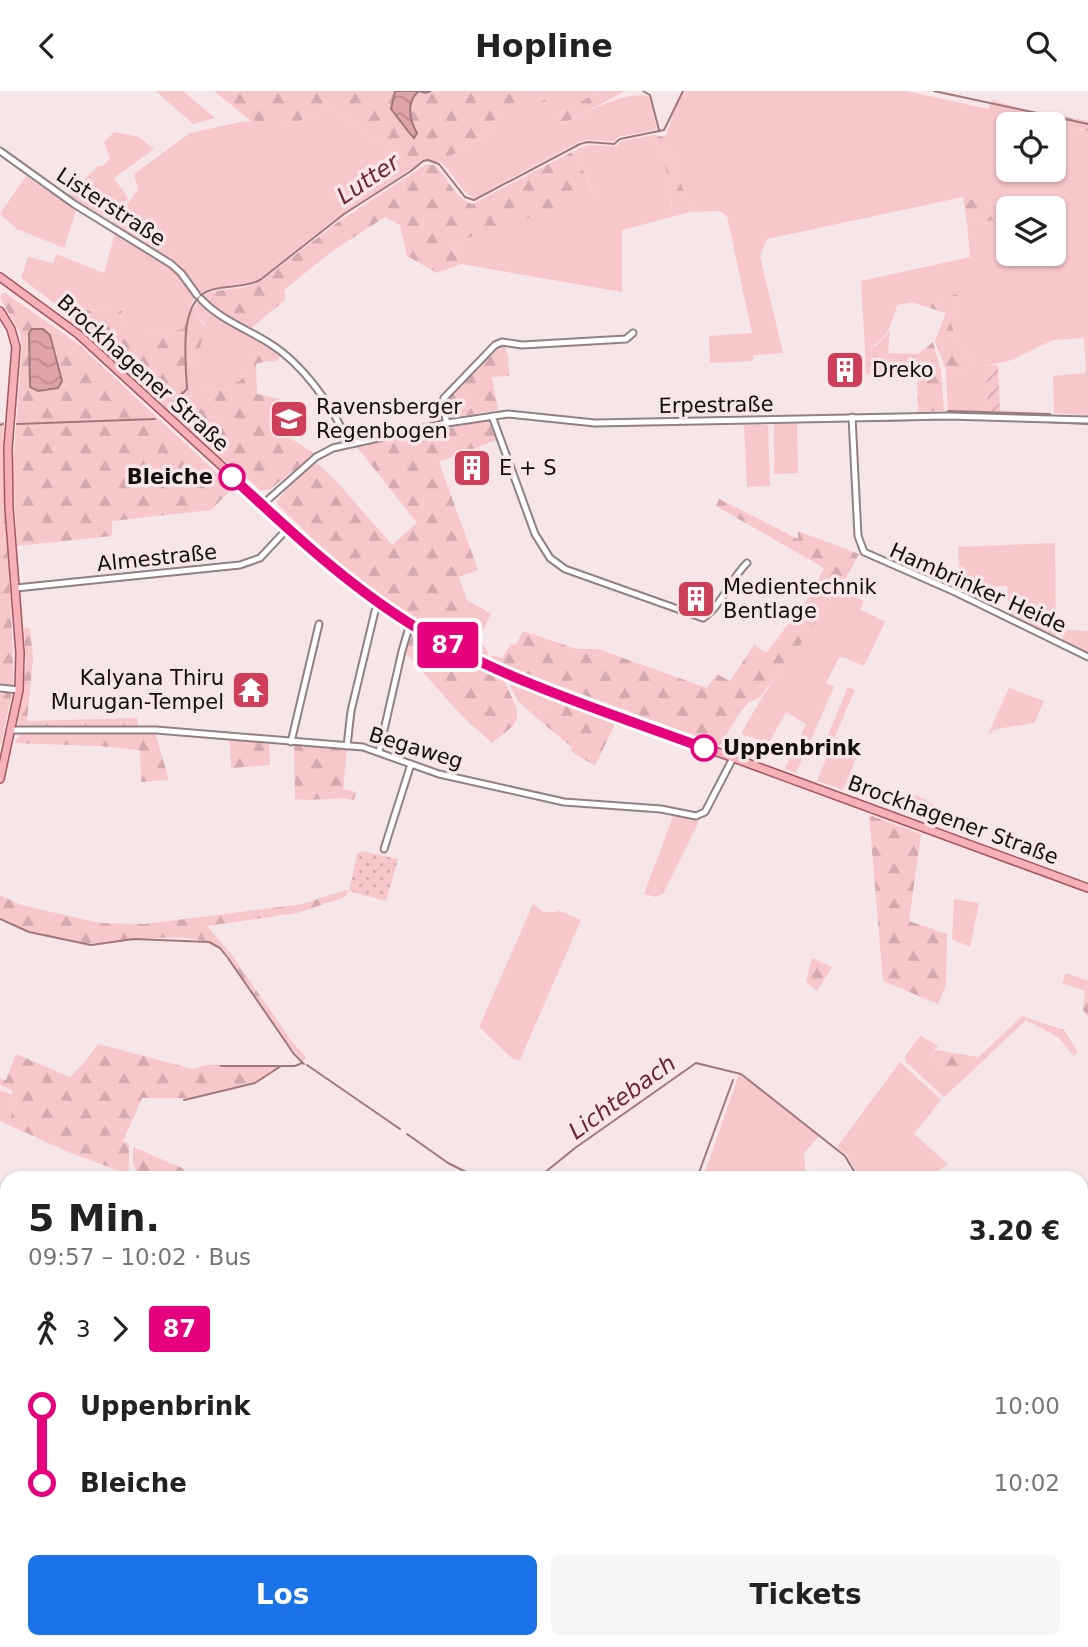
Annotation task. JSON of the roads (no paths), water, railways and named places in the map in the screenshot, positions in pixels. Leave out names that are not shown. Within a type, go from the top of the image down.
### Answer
[{"type":"main road","name":"Brockhagener Straße","points":[[0,277],[78,334],[336,571],[410,624],[456,650],[510,675],[1088,888]]},
{"type":"main road","points":[[0,311],[11,329],[16,347],[8,449],[9,508],[20,653],[19,690],[0,779]]},
{"type":"street","name":"Listerstraße","points":[[0,152],[74,204],[171,264],[199,297],[221,315],[272,345],[316,387],[348,444]]},
{"type":"street","points":[[447,423],[442,404],[444,398],[495,345],[502,342],[522,345],[626,339],[633,333]]},
{"type":"street","name":"Erpestraße","points":[[262,505],[316,457],[348,444],[492,416],[521,415],[614,423],[948,415],[1088,420]]},
{"type":"street","points":[[492,416],[535,534],[550,558],[565,569],[703,618],[737,572],[747,563]]},
{"type":"street","name":"Hambrinker Heide","points":[[852,417],[858,536],[864,552],[1088,657]]},
{"type":"street","name":"Almestraße","points":[[16,587],[240,565],[260,558],[288,528]]},
{"type":"street","points":[[347,745],[351,711],[375,611],[380,604]]},
{"type":"street","points":[[291,742],[319,624]]},
{"type":"street","points":[[379,752],[410,624]]},
{"type":"street","points":[[0,688],[19,690]]},
{"type":"street","name":"Begaweg","points":[[12,730],[156,730],[347,745],[379,752],[439,774],[564,802],[662,809],[696,815],[705,812],[733,758]]},
{"type":"street","points":[[384,849],[411,764]]},
{"type":"water","points":[[395,91],[419,91],[411,105],[412,122],[417,133],[414,138],[391,109]]},
{"type":"water","points":[[32,329],[43,329],[50,335],[62,381],[58,388],[38,391],[30,387],[29,333]]},
{"type":"waterway","points":[[643,91],[650,95],[659,130]]},
{"type":"waterway","name":"Lutter","points":[[169,406],[187,389],[185,348],[188,318],[200,296],[211,290],[260,280],[344,214],[423,161],[439,164],[465,197],[474,200],[580,144],[614,144],[620,139],[664,130],[683,91]]},
{"type":"waterway","name":"Lutter","points":[[934,91],[1088,124]]},
{"type":"waterway","points":[[948,411],[1050,414]]},
{"type":"waterway","name":"Lutter","points":[[17,424],[155,419]]},
{"type":"waterway","points":[[879,421],[946,419]]},
{"type":"waterway","points":[[1026,421],[1088,424]]},
{"type":"waterway","name":"Lichtebach","points":[[0,919],[29,932],[91,945],[134,939],[209,942],[220,948],[228,958],[294,1054],[304,1064]]},
{"type":"waterway","points":[[184,1100],[255,1083],[281,1066],[302,1063]]},
{"type":"waterway","name":"Lichtebach","points":[[547,1171],[696,1063],[741,1074],[845,1156],[854,1171]]},
{"type":"waterway","name":"Lichtebach","points":[[307,1065],[400,1129]]},
{"type":"waterway","points":[[221,1066],[279,1066]]},
{"type":"waterway","points":[[700,1171],[733,1080]]},
{"type":"waterway","name":"Lichtebach","points":[[407,1134],[464,1171]]},
{"type":"place","name":"Dreko","points":[[845,370]]},
{"type":"place","name":"Ravensberger Regenbogen","points":[[289,419]]},
{"type":"place","name":"E + S","points":[[472,468]]},
{"type":"place","name":"Bleiche","points":[[232,477]]},
{"type":"place","name":"Medientechnik Bentlage","points":[[696,599]]},
{"type":"place","name":"Kalyana Thiru Murugan-Tempel","points":[[251,690]]},
{"type":"place","name":"Uppenbrink","points":[[704,748]]}]
